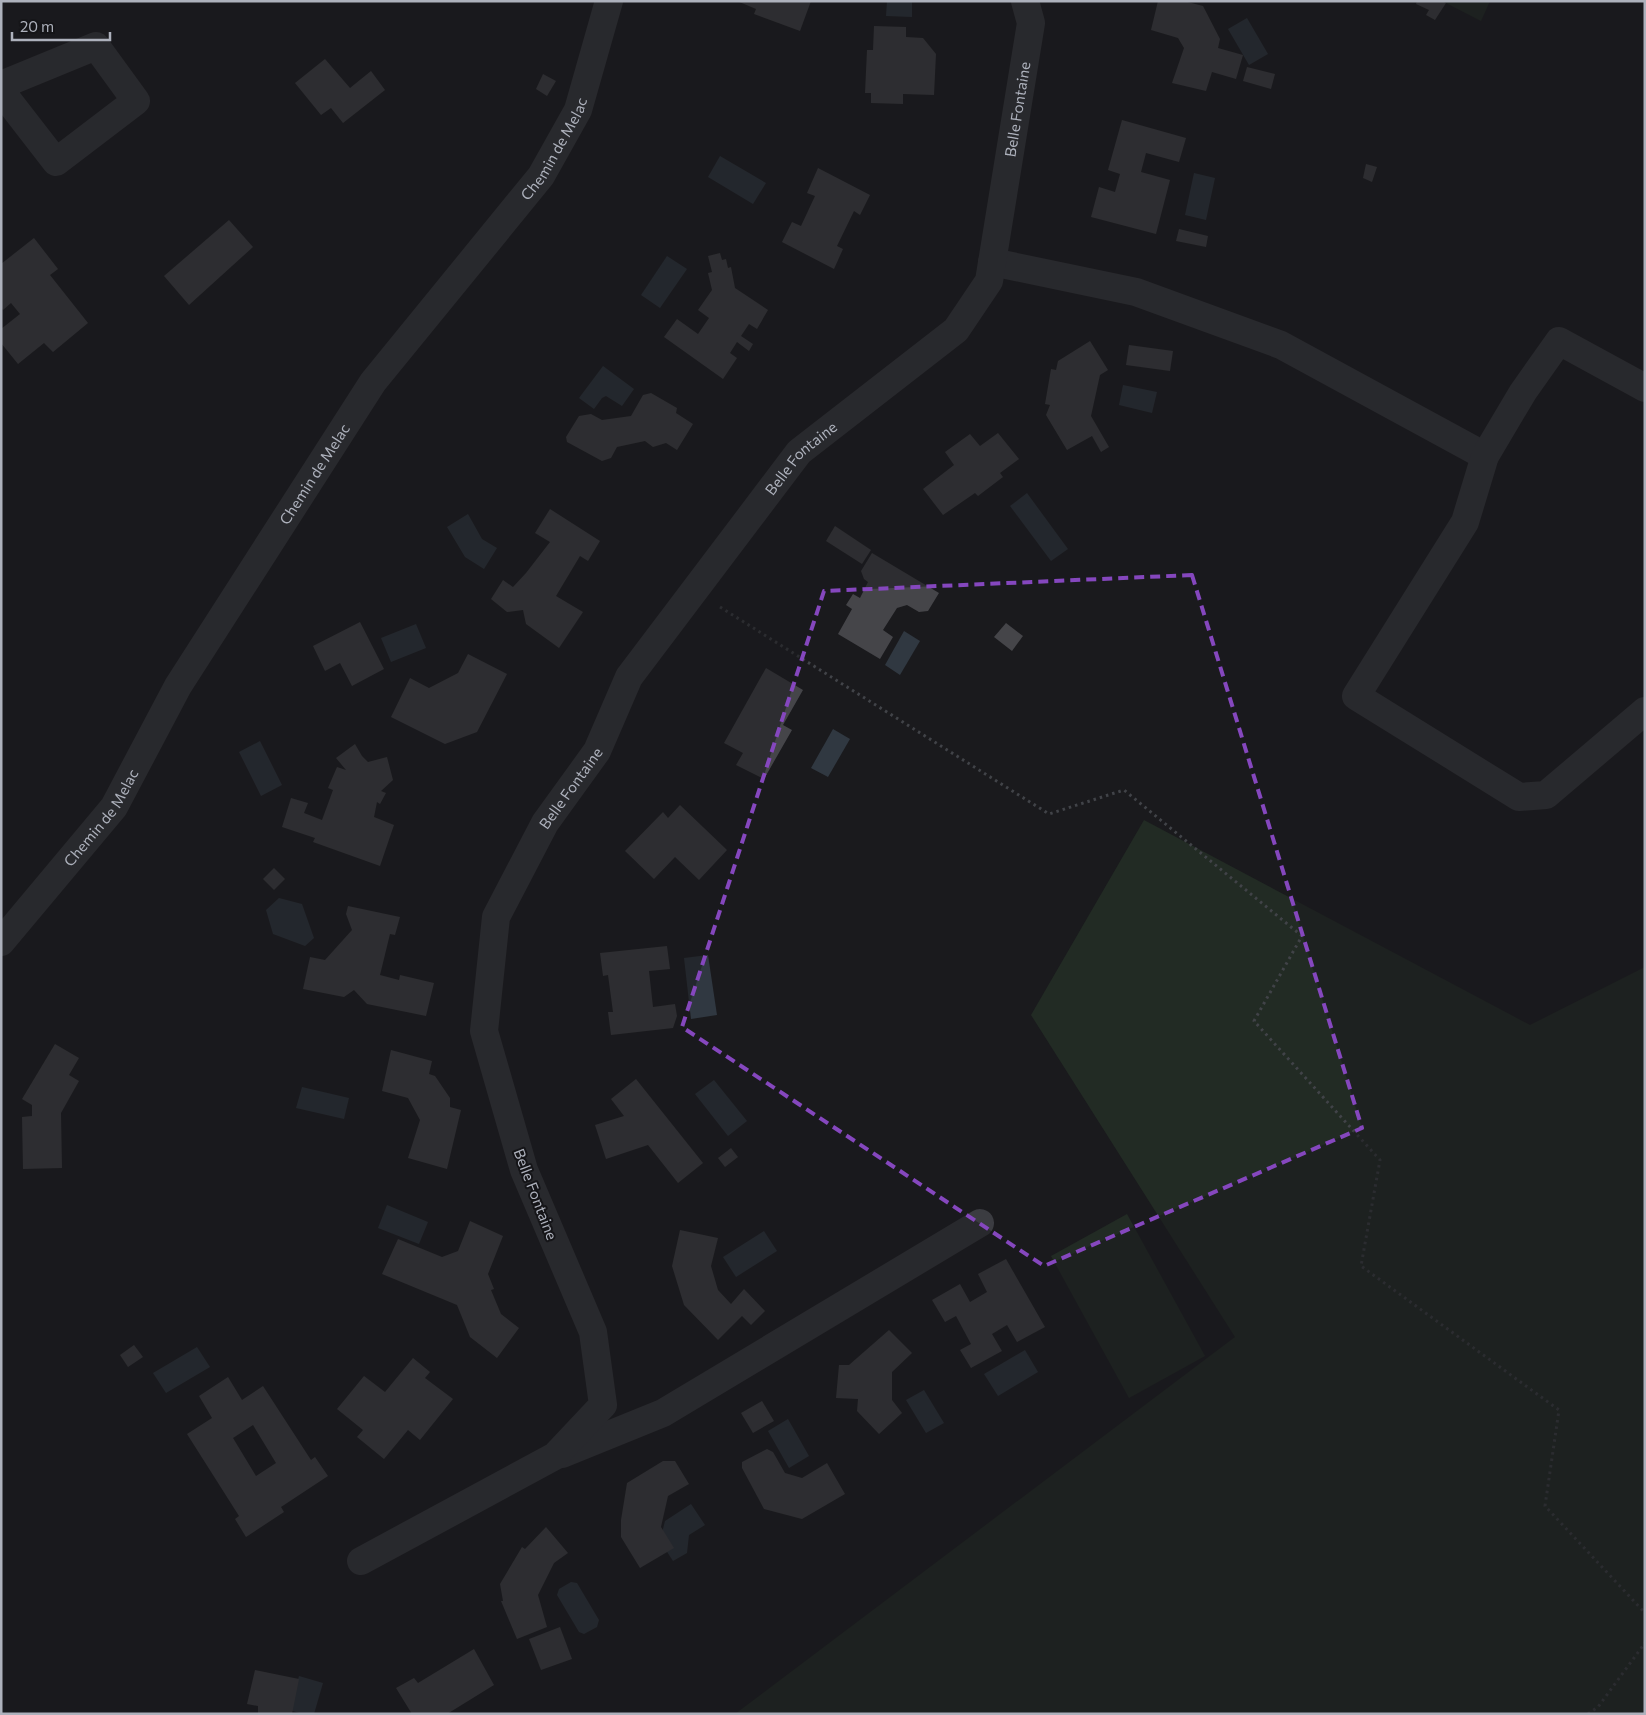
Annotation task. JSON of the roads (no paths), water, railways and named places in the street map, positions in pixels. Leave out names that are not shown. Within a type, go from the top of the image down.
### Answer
[{"type":"street","name":"Chemin de Melac","points":[[1,942],[114,807],[178,686],[374,382],[540,176],[578,110],[609,1]]},
{"type":"street","name":"Belle Fontaine","points":[[361,1561],[554,1456],[603,1405],[593,1332],[524,1170],[484,1031],[496,916],[545,824],[598,751],[629,677],[799,452],[956,330],[988,281],[1030,23],[1025,1]]},
{"type":"street","points":[[1,85],[96,46],[136,101],[56,162],[1,91]]},
{"type":"street","points":[[992,262],[1136,292],[1281,345],[1485,456]]},
{"type":"street","points":[[1645,388],[1560,341],[1523,392],[1485,456],[1465,522],[1356,696],[1520,797],[1546,795],[1645,711]]},
{"type":"street","points":[[554,1456],[663,1413],[980,1223]]}]
